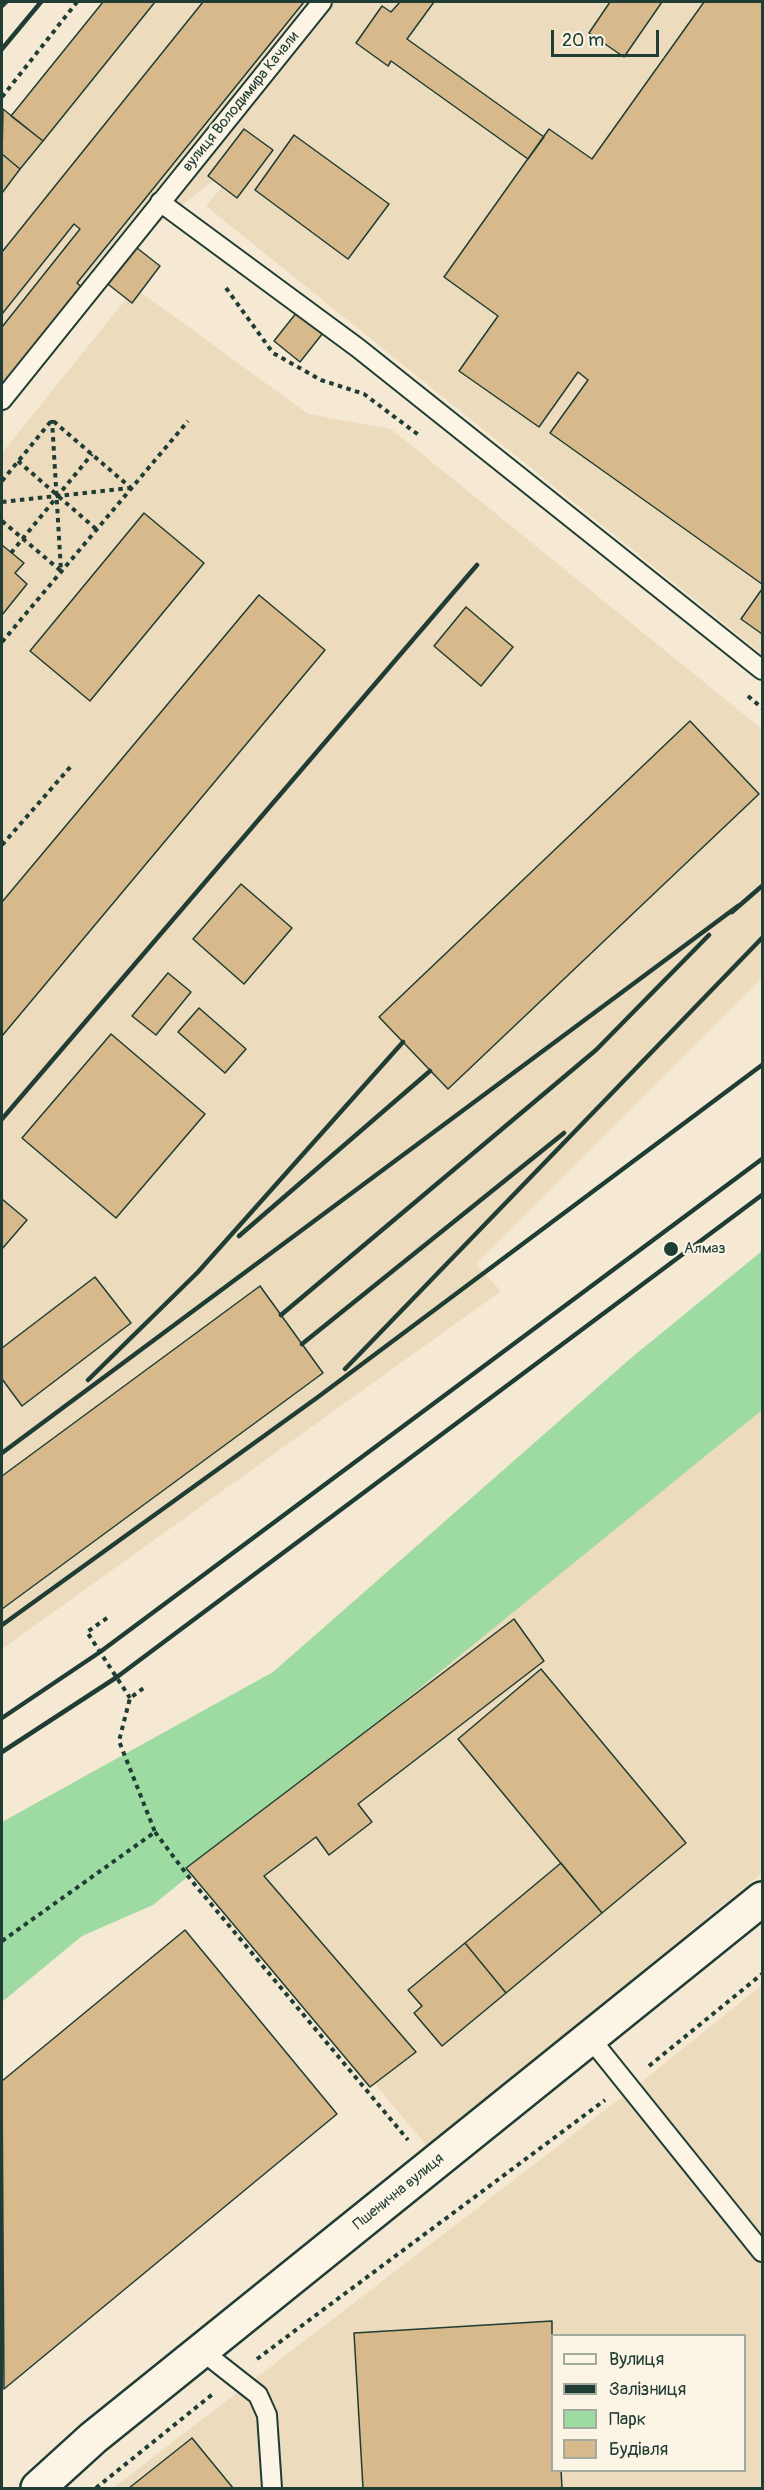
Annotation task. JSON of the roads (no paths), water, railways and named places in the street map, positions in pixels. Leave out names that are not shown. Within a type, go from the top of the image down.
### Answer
[{"type":"street","name":"Пшенична вулиця","points":[[38,2488],[93,2438],[762,1899]]},
{"type":"lane","name":"вулиця Володимира Качали","points":[[2,400],[322,2]]},
{"type":"lane","points":[[160,202],[358,348],[762,670]]},
{"type":"lane","points":[[590,2038],[762,2252]]},
{"type":"lane","points":[[202,2351],[258,2395],[267,2415],[272,2488]]},
{"type":"railway","points":[[2,6],[6,2]]},
{"type":"railway","points":[[2,49],[41,2]]},
{"type":"railway","points":[[2,1119],[477,565]]},
{"type":"railway","points":[[732,912],[762,886]]},
{"type":"railway","points":[[2,1453],[738,906]]},
{"type":"railway","points":[[281,1315],[596,1050],[709,935]]},
{"type":"railway","points":[[345,1369],[762,938]]},
{"type":"railway","points":[[88,1380],[198,1272],[403,1042]]},
{"type":"railway","points":[[2,1625],[318,1397],[762,1065]]},
{"type":"railway","points":[[239,1236],[430,1071]]},
{"type":"railway","points":[[302,1344],[564,1133]]},
{"type":"railway","points":[[2,1718],[100,1652],[762,1159]]},
{"type":"railway","points":[[2,1752],[117,1677],[762,1195]]},
{"type":"place","name":"Алмаз","points":[[671,1249]]}]
